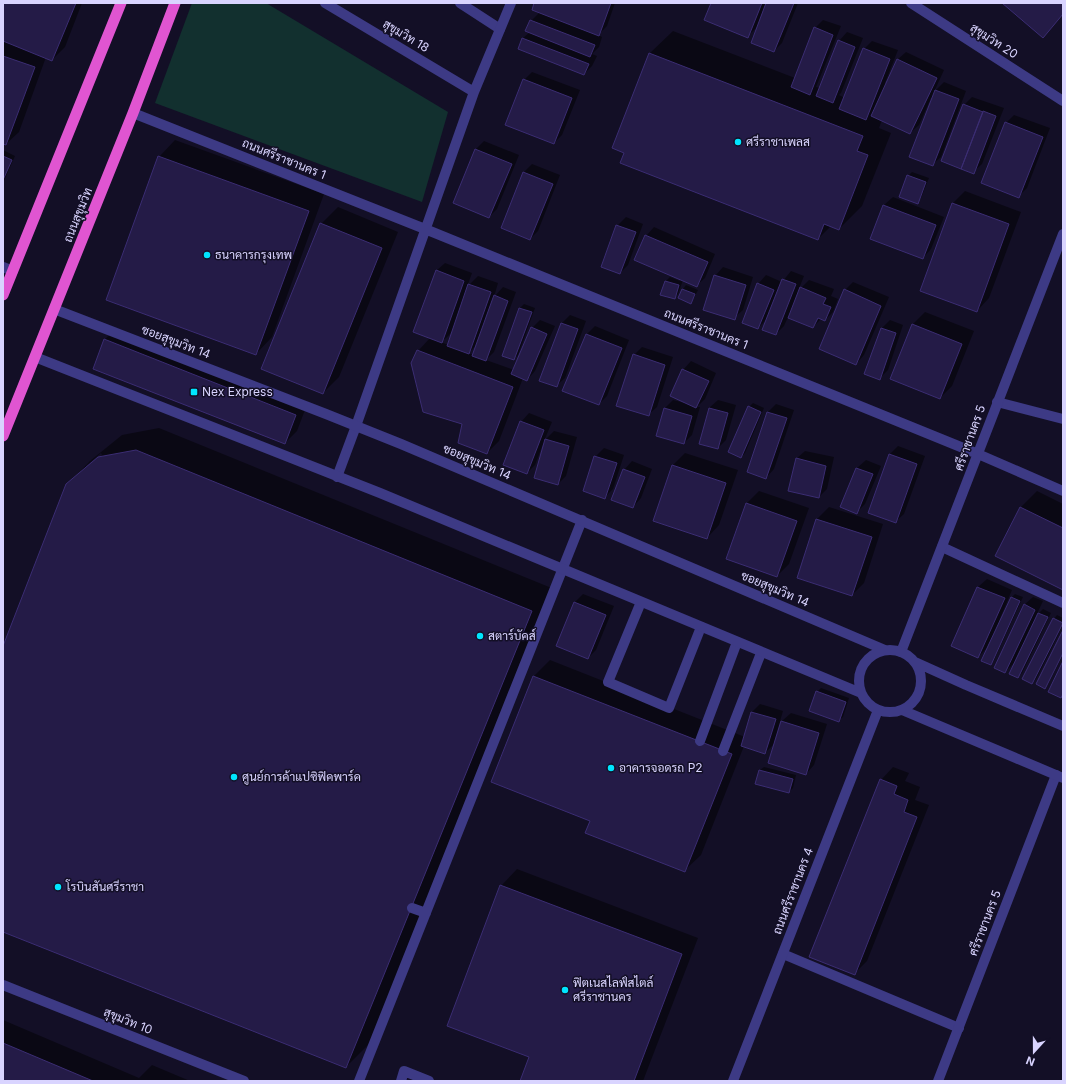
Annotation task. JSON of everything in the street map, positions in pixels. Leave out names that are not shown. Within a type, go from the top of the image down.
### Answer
[{"type":"highway","points":[[3,295],[8,269],[121,3]]},
{"type":"highway","name":"ถนนสุขุมวิท","points":[[3,436],[133,113],[175,3]]},
{"type":"street","name":"สุขุมวิท 18","points":[[326,3],[474,92]]},
{"type":"street","points":[[460,3],[500,29]]},
{"type":"street","points":[[337,477],[474,92],[511,3]]},
{"type":"street","name":"สุขุมวิท 20","points":[[911,3],[1063,101]]},
{"type":"street","name":"ถนนศรีราชานคร 1","points":[[133,113],[425,229],[978,454],[1063,491]]},
{"type":"street","name":"ศรีราชานคร 5","points":[[902,652],[997,402],[1063,234]]},
{"type":"street","name":"ซอยสุขุมวิท 14","points":[[54,308],[356,426],[582,520],[886,650]]},
{"type":"street","points":[[35,357],[380,493],[861,693]]},
{"type":"street","points":[[997,402],[1063,419]]},
{"type":"street","points":[[360,1081],[582,520]]},
{"type":"street","points":[[942,547],[1063,603]]},
{"type":"street","points":[[641,602],[608,682],[628,691],[669,708],[701,627]]},
{"type":"street","points":[[700,741],[737,642]]},
{"type":"street","points":[[915,662],[921,680],[917,698],[911,705],[902,710],[886,712],[878,710],[865,700],[861,693],[859,679],[862,666],[872,655],[886,650],[894,650],[902,652],[915,662],[966,685],[1063,726]]},
{"type":"street","points":[[723,751],[761,652]]},
{"type":"street","name":"ถนนศรีราชานคร 4","points":[[733,1081],[878,710]]},
{"type":"street","points":[[902,710],[1059,776]]},
{"type":"street","name":"ศรีราชานคร 5","points":[[938,1081],[1059,776]]},
{"type":"street","points":[[412,908],[426,913]]},
{"type":"street","points":[[782,954],[959,1028]]},
{"type":"street","name":"สุขุมวิท 10","points":[[3,985],[244,1081]]},
{"type":"street","points":[[400,1081],[404,1071],[429,1081]]},
{"type":"green space","points":[[192,3],[266,3],[448,112],[422,202],[155,103]]},
{"type":"building","points":[[3,3],[76,3],[52,61],[3,41]]},
{"type":"building","points":[[534,3],[611,3],[599,36],[532,10]]},
{"type":"building","points":[[711,3],[762,3],[748,38],[704,20]]},
{"type":"building","points":[[766,3],[794,3],[774,52],[751,43]]},
{"type":"building","points":[[1002,3],[1063,3],[1063,14],[1043,38]]},
{"type":"building","points":[[530,20],[595,45],[590,57],[525,31]]},
{"type":"building","points":[[814,27],[833,35],[810,95],[791,87]]},
{"type":"building","points":[[522,38],[589,64],[584,75],[518,49]]},
{"type":"building","points":[[838,40],[855,47],[833,103],[816,96]]},
{"type":"building","points":[[863,48],[890,59],[866,120],[839,109]]},
{"type":"building","name":"ศรีราชาเพลส","points":[[649,53],[863,136],[857,151],[868,155],[839,230],[824,224],[818,240],[620,163],[624,153],[612,148]]},
{"type":"building","points":[[3,56],[35,67],[6,145],[3,144]]},
{"type":"building","points":[[897,59],[937,78],[910,134],[871,116]]},
{"type":"building","points":[[523,79],[572,98],[554,144],[505,125]]},
{"type":"building","points":[[935,90],[959,99],[933,166],[909,157]]},
{"type":"building","points":[[963,104],[983,112],[961,169],[941,161]]},
{"type":"building","points":[[983,111],[996,116],[974,174],[961,169]]},
{"type":"building","points":[[1005,122],[1043,137],[1019,198],[981,183]]},
{"type":"building","points":[[475,149],[512,164],[489,218],[453,203]]},
{"type":"building","points":[[3,156],[12,160],[3,180]]},
{"type":"building","name":"ธนาคารกรุงเทพ","points":[[158,156],[309,211],[256,355],[106,300]]},
{"type":"building","points":[[523,172],[553,184],[530,240],[501,228]]},
{"type":"building","points":[[907,175],[926,182],[918,204],[899,197]]},
{"type":"building","points":[[952,203],[1009,224],[977,312],[920,291]]},
{"type":"building","points":[[883,205],[936,225],[923,259],[870,239]]},
{"type":"building","points":[[320,223],[382,248],[323,394],[261,369]]},
{"type":"building","points":[[616,225],[636,232],[620,274],[601,267]]},
{"type":"building","points":[[645,235],[708,262],[697,287],[634,260]]},
{"type":"building","points":[[436,270],[464,281],[442,343],[413,332]]},
{"type":"building","points":[[714,275],[746,285],[735,320],[703,310]]},
{"type":"building","points":[[782,279],[796,284],[776,335],[762,330]]},
{"type":"building","points":[[665,281],[679,285],[675,299],[660,295]]},
{"type":"building","points":[[757,283],[774,290],[758,329],[742,323]]},
{"type":"building","points":[[468,284],[491,292],[469,354],[447,346]]},
{"type":"building","points":[[800,287],[826,298],[823,304],[831,307],[825,321],[818,318],[813,328],[788,318]]},
{"type":"building","points":[[682,289],[695,294],[691,304],[678,298]]},
{"type":"building","points":[[844,289],[881,306],[856,365],[819,349]]},
{"type":"building","points":[[494,295],[508,301],[486,361],[472,356]]},
{"type":"building","points":[[519,308],[532,312],[514,360],[502,356]]},
{"type":"building","points":[[561,323],[578,329],[557,387],[539,381]]},
{"type":"building","points":[[912,324],[962,344],[940,399],[890,379]]},
{"type":"building","points":[[531,327],[547,334],[527,381],[511,374]]},
{"type":"building","points":[[881,328],[896,333],[880,380],[864,374]]},
{"type":"building","points":[[586,334],[622,348],[599,405],[562,391]]},
{"type":"building","name":"Nex Express","points":[[104,339],[296,415],[285,444],[93,369]]},
{"type":"building","points":[[417,350],[513,387],[487,454],[458,443],[462,424],[423,412],[411,363]]},
{"type":"building","points":[[633,354],[665,365],[649,416],[616,406]]},
{"type":"building","points":[[682,369],[709,381],[696,408],[670,396]]},
{"type":"building","points":[[748,406],[761,412],[741,458],[728,452]]},
{"type":"building","points":[[664,408],[692,416],[684,444],[656,436]]},
{"type":"building","points":[[709,408],[728,413],[718,449],[699,444]]},
{"type":"building","points":[[767,412],[787,418],[766,479],[747,472]]},
{"type":"building","points":[[520,421],[544,430],[527,474],[503,465]]},
{"type":"building","points":[[545,439],[569,446],[558,485],[534,478]]},
{"type":"building","name":"ศูนย์การค้าแปซิฟิคพาร์ค","points":[[136,450],[532,611],[346,1068],[3,932],[3,646],[66,484],[98,457]]},
{"type":"building","points":[[889,454],[917,464],[896,523],[868,513]]},
{"type":"building","points":[[594,456],[617,463],[605,499],[583,491]]},
{"type":"building","points":[[796,458],[826,466],[819,498],[788,491]]},
{"type":"building","points":[[672,465],[726,483],[707,539],[653,521]]},
{"type":"building","points":[[856,468],[873,474],[857,514],[840,507]]},
{"type":"building","points":[[623,469],[645,477],[633,508],[611,500]]},
{"type":"building","points":[[746,503],[797,521],[777,577],[726,559]]},
{"type":"building","points":[[1020,507],[1063,528],[1063,590],[995,556]]},
{"type":"building","points":[[816,519],[872,537],[852,596],[797,578]]},
{"type":"building","points":[[977,587],[1005,598],[978,658],[951,646]]},
{"type":"building","points":[[1011,597],[1020,601],[991,665],[981,661]]},
{"type":"building","points":[[574,602],[606,615],[588,659],[556,646]]},
{"type":"building","points":[[1024,604],[1035,610],[1005,673],[994,668]]},
{"type":"building","points":[[1038,613],[1048,617],[1018,678],[1009,674]]},
{"type":"building","points":[[1053,618],[1063,623],[1032,684],[1022,679]]},
{"type":"building","points":[[1063,630],[1063,653],[1045,689],[1036,684]]},
{"type":"building","points":[[1063,661],[1063,694],[1061,698],[1048,692]]},
{"type":"building","name":"อาคารจอดรถ P2","points":[[533,676],[732,754],[685,872],[585,833],[590,821],[491,782]]},
{"type":"building","points":[[816,691],[846,702],[839,722],[809,711]]},
{"type":"building","points":[[751,712],[776,719],[765,754],[741,746]]},
{"type":"building","points":[[781,721],[819,733],[806,775],[768,763]]},
{"type":"building","points":[[759,770],[793,779],[789,793],[755,784]]},
{"type":"building","points":[[880,779],[897,786],[894,794],[908,800],[904,812],[917,817],[855,975],[809,957]]},
{"type":"building","name":"ฟิตเนสไลฟ์สไตล์ ศรีราชานคร","points":[[500,885],[682,954],[634,1081],[520,1081],[529,1057],[447,1026]]},
{"type":"building","points":[[3,1043],[93,1081],[3,1081]]},
{"type":"place","name":"ศรีราชาเพลส","points":[[738,142]]},
{"type":"place","name":"ธนาคารกรุงเทพ","points":[[207,255]]},
{"type":"place","name":"Nex Express","points":[[194,392]]},
{"type":"place","name":"สตาร์บัคส์","points":[[480,636]]},
{"type":"place","name":"อาคารจอดรถ P2","points":[[611,768]]},
{"type":"place","name":"ศูนย์การค้าแปซิฟิคพาร์ค","points":[[234,777]]},
{"type":"place","name":"โรบินสันศรีราชา","points":[[58,887]]},
{"type":"place","name":"ฟิตเนสไลฟ์สไตล์ ศรีราชานคร","points":[[565,990]]}]
